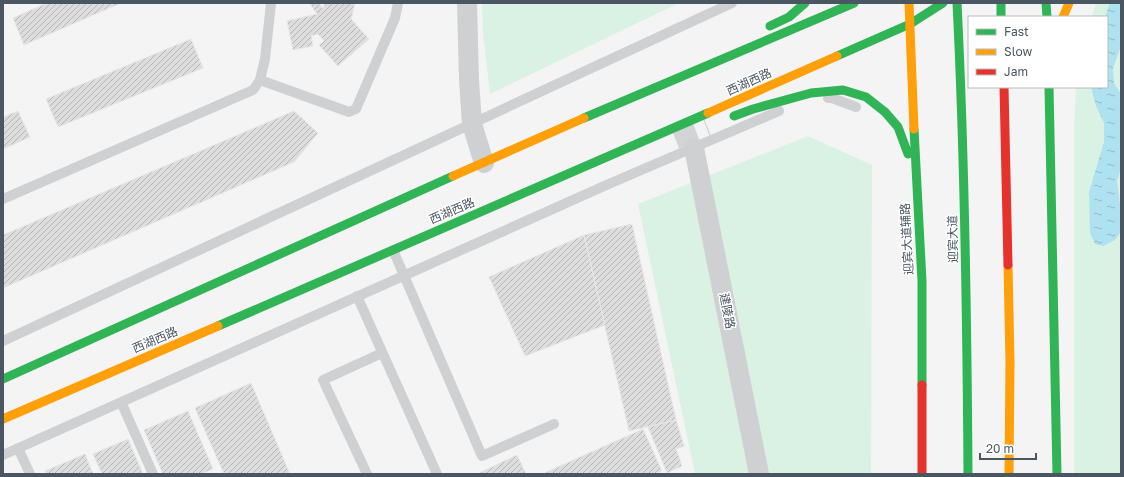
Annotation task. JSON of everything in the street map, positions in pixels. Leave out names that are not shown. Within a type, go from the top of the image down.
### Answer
[{"type":"main road","points":[[761,31],[789,17],[805,3]]},
{"type":"main road","points":[[3,378],[577,121],[854,3]]},
{"type":"main road","name":"迎宾大道辅路","points":[[909,3],[916,179],[922,281],[922,474]]},
{"type":"main road","name":"西湖西路","points":[[3,419],[689,122],[910,24],[943,3]]},
{"type":"main road","name":"迎宾大道","points":[[957,3],[963,128],[967,306],[968,474]]},
{"type":"main road","points":[[1001,3],[1001,16]]},
{"type":"main road","points":[[1046,3],[1047,16]]},
{"type":"main road","points":[[1063,16],[1068,3]]},
{"type":"main road","points":[[577,121],[740,42]]},
{"type":"main road","points":[[1004,88],[1006,118],[1010,361],[1009,474]]},
{"type":"main road","points":[[1049,88],[1057,474]]},
{"type":"main road","points":[[1050,122],[1053,88]]},
{"type":"main road","points":[[726,119],[753,109],[811,92],[843,90],[866,98],[886,112],[898,127],[916,179]]},
{"type":"main road","points":[[510,200],[660,144]]},
{"type":"street","points":[[467,3],[472,124],[484,162]]},
{"type":"street","name":"建陵路","points":[[694,148],[759,474]]},
{"type":"lane","points":[[3,199],[253,90],[260,80],[265,59],[271,3]]},
{"type":"lane","points":[[260,80],[349,112],[356,109],[395,18],[398,3]]},
{"type":"lane","points":[[3,341],[732,3]]},
{"type":"lane","points":[[3,454],[611,182],[803,101],[832,98],[856,107]]},
{"type":"lane","points":[[393,250],[482,456],[554,424]]},
{"type":"lane","points":[[357,296],[437,474]]},
{"type":"lane","points":[[367,474],[323,380],[382,353]]},
{"type":"lane","points":[[121,402],[153,474]]},
{"type":"lane","points":[[18,448],[30,474]]},
{"type":"green space","points":[[482,3],[679,3],[490,94],[483,34]]},
{"type":"green space","points":[[1096,3],[1121,3],[1121,474],[1074,474],[1074,129],[1076,88],[1108,88],[1108,16],[1092,16]]},
{"type":"green space","points":[[808,136],[872,165],[871,474],[695,474],[638,204]]},
{"type":"water","points":[[1110,3],[1121,3],[1121,46],[1113,68],[1114,83],[1121,94],[1121,168],[1117,181],[1121,213],[1121,231],[1115,240],[1103,246],[1095,244],[1090,233],[1089,192],[1104,142],[1104,123],[1096,106],[1091,88],[1108,88],[1108,16],[1105,16]]},
{"type":"building","points":[[47,3],[121,3],[24,45],[13,18]]},
{"type":"building","points":[[319,3],[323,9],[325,3],[355,3],[351,19],[369,39],[338,66],[319,45],[324,41],[318,34],[311,36],[313,46],[293,50],[287,21],[317,14],[310,4]]},
{"type":"building","points":[[191,39],[203,68],[58,127],[46,99]]},
{"type":"building","points":[[18,111],[30,137],[3,149],[3,117]]},
{"type":"building","points":[[294,111],[318,133],[294,162],[3,288],[3,235]]},
{"type":"building","points":[[632,224],[676,420],[629,431],[584,235]]},
{"type":"building","points":[[584,235],[605,325],[525,356],[489,277]]},
{"type":"building","points":[[251,383],[290,474],[224,474],[195,408]]},
{"type":"building","points":[[188,411],[213,469],[201,474],[163,474],[144,430]]},
{"type":"building","points":[[676,420],[684,446],[676,449],[682,466],[667,473],[648,427]]},
{"type":"building","points":[[643,429],[662,471],[654,474],[542,474]]},
{"type":"building","points":[[128,439],[143,474],[102,474],[93,454]]},
{"type":"building","points":[[85,454],[93,474],[47,474],[45,471]]},
{"type":"building","points":[[517,455],[526,474],[477,474]]},
{"type":"tunnel","points":[[675,138],[707,126]]},
{"type":"traffic: fast","points":[[770,26],[789,17],[805,3]]},
{"type":"traffic: fast","points":[[584,118],[854,3]]},
{"type":"traffic: fast","points":[[837,56],[910,24],[943,3]]},
{"type":"traffic: fast","points":[[957,3],[965,238],[968,474]]},
{"type":"traffic: fast","points":[[1001,3],[1001,16]]},
{"type":"traffic: fast","points":[[1046,3],[1047,16]]},
{"type":"traffic: fast","points":[[1049,88],[1057,474]]},
{"type":"traffic: fast","points":[[734,116],[753,109],[811,93],[843,90],[866,97],[885,112],[898,127],[908,154]]},
{"type":"traffic: fast","points":[[218,326],[708,113]]},
{"type":"traffic: fast","points":[[914,129],[922,281],[922,385]]},
{"type":"traffic: fast","points":[[3,379],[453,176]]},
{"type":"traffic: slow","points":[[909,3],[914,129]]},
{"type":"traffic: slow","points":[[1063,16],[1069,3]]},
{"type":"traffic: slow","points":[[708,113],[837,56]]},
{"type":"traffic: slow","points":[[453,176],[584,118]]},
{"type":"traffic: slow","points":[[1008,265],[1010,361],[1009,474]]},
{"type":"traffic: slow","points":[[3,419],[218,326]]},
{"type":"traffic: jam","points":[[1004,88],[1008,265]]},
{"type":"traffic: jam","points":[[922,385],[922,474]]}]
